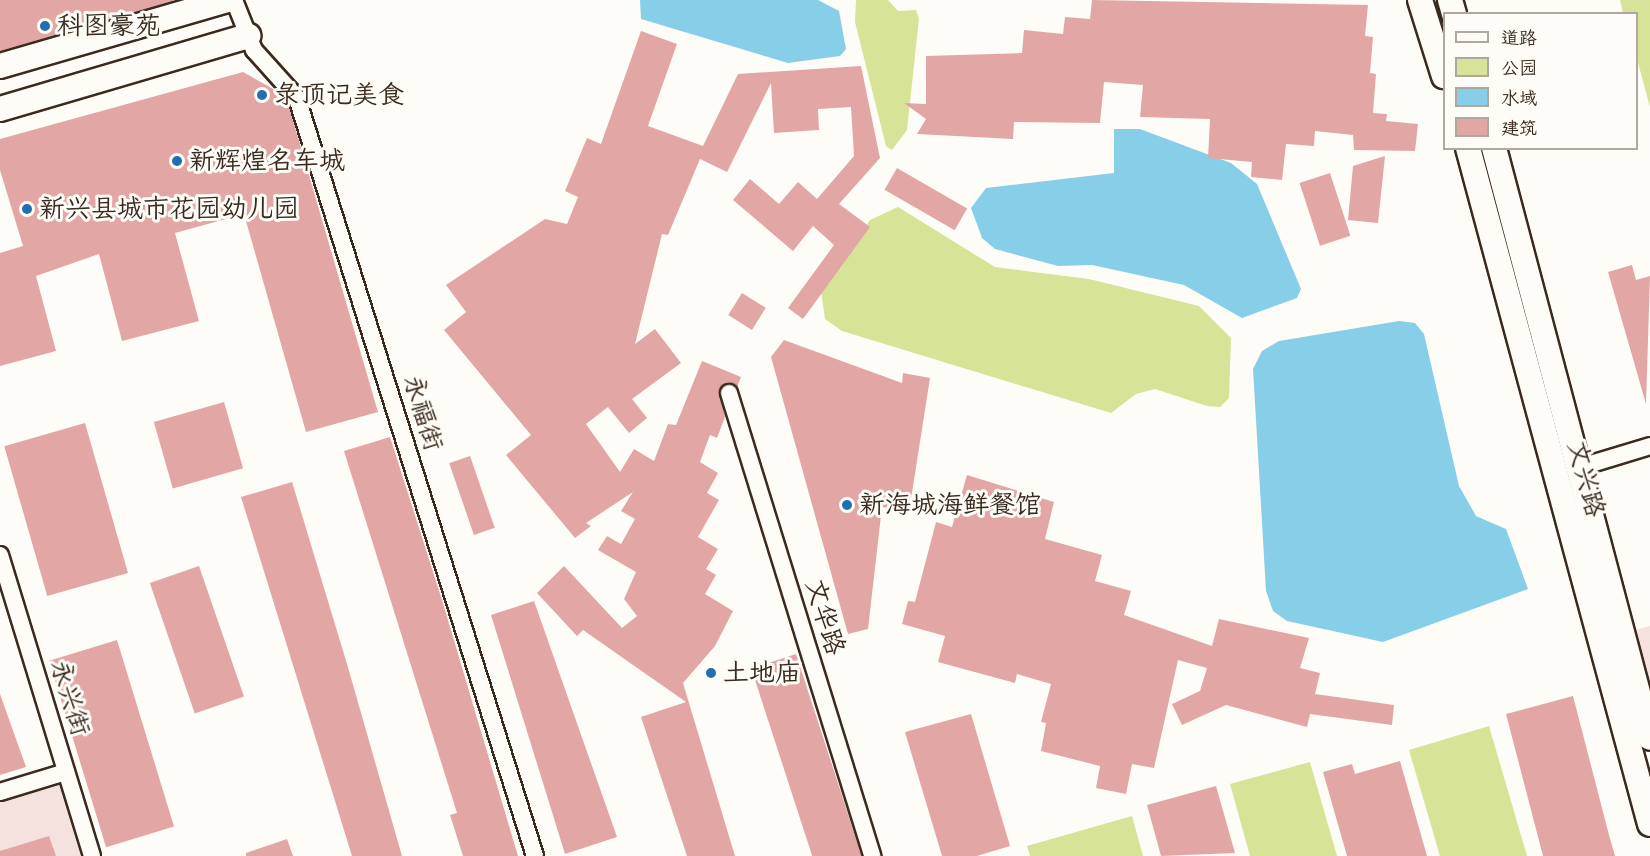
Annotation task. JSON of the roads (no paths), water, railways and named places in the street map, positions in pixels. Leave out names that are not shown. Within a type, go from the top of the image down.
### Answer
[{"type":"street","points":[[0,66],[226,0]]},
{"type":"street","name":"永福街","points":[[234,0],[248,36],[297,98],[535,856]]},
{"type":"street","points":[[1420,0],[1443,73]]},
{"type":"street","points":[[0,109],[248,36]]},
{"type":"street","name":"文兴路","points":[[1469,150],[1618,659],[1650,738]]},
{"type":"street","name":"文兴路","points":[[1495,150],[1581,467],[1650,824]]},
{"type":"street","name":"文华路","points":[[729,393],[872,856]]},
{"type":"street","points":[[1581,467],[1650,446]]},
{"type":"street","name":"永兴街","points":[[0,555],[92,856]]},
{"type":"street","points":[[0,792],[66,772]]},
{"type":"water","points":[[640,0],[818,0],[839,11],[846,49],[840,56],[788,63],[641,19]]},
{"type":"water","points":[[1114,129],[1140,129],[1231,163],[1257,184],[1301,289],[1297,298],[1242,318],[1184,285],[1092,265],[1058,266],[995,249],[982,238],[971,208],[986,188],[1114,173]]},
{"type":"water","points":[[1399,321],[1415,323],[1424,334],[1459,486],[1476,516],[1506,529],[1528,589],[1383,642],[1287,621],[1273,611],[1266,591],[1253,369],[1262,351],[1279,341]]},
{"type":"place","name":"科图豪苑","points":[[45,26]]},
{"type":"place","name":"录顶记美食","points":[[262,95]]},
{"type":"place","name":"新辉煌名车城","points":[[177,161]]},
{"type":"place","name":"新兴县城市花园幼儿园","points":[[27,209]]},
{"type":"place","name":"新海城海鲜餐馆","points":[[847,505]]},
{"type":"place","name":"土地庙","points":[[711,673]]}]
